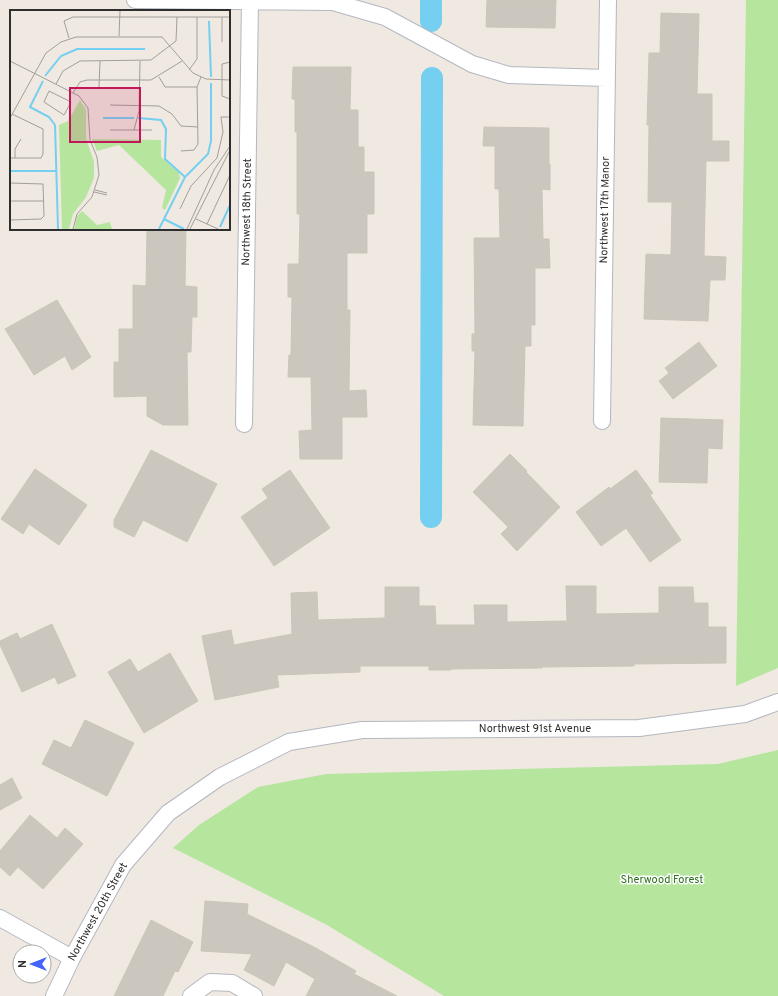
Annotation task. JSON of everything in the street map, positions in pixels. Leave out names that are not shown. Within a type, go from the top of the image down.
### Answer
[{"type":"street","points":[[135,0],[332,2],[385,17],[472,64],[509,74],[607,78]]},
{"type":"street","name":"Northwest 17th Manor","points":[[602,421],[608,0]]},
{"type":"street","name":"Northwest 18th Street","points":[[244,424],[250,1]]},
{"type":"street","name":"Northwest 91st Avenue","points":[[289,742],[362,730],[639,728],[745,714],[778,702]]},
{"type":"street","name":"Northwest 20th Street","points":[[54,996],[72,958],[123,865],[168,812],[220,777],[289,742]]},
{"type":"street","points":[[0,918],[72,958]]},
{"type":"street","points":[[191,996],[210,982],[232,983],[254,996]]},
{"type":"green space","points":[[746,0],[778,0],[778,668],[736,686]]},
{"type":"green space","name":"Sherwood Forest","points":[[778,750],[778,996],[444,996],[327,925],[173,848],[199,825],[258,787],[326,774],[718,764]]},
{"type":"building","points":[[487,0],[556,0],[555,28],[486,27]]},
{"type":"building","points":[[661,13],[699,14],[697,94],[712,94],[712,141],[729,141],[729,161],[706,161],[704,256],[726,257],[725,280],[710,280],[708,321],[644,319],[646,254],[671,255],[672,202],[648,202],[649,125],[647,125],[649,53],[660,53]]},
{"type":"building","points":[[293,67],[351,67],[350,110],[358,110],[358,147],[364,147],[364,172],[374,172],[374,214],[367,214],[367,253],[347,253],[347,310],[350,310],[349,391],[366,390],[367,417],[342,417],[342,459],[300,459],[299,431],[312,430],[311,377],[288,377],[289,355],[291,355],[292,297],[288,297],[288,264],[299,264],[300,214],[297,214],[297,132],[295,132],[295,99],[292,99]]},
{"type":"building","points":[[484,127],[549,128],[550,190],[542,189],[543,239],[549,239],[550,268],[535,268],[535,325],[531,325],[531,346],[525,346],[523,426],[473,425],[475,351],[472,351],[472,334],[475,334],[474,238],[500,238],[499,189],[495,189],[495,146],[483,146]]},
{"type":"building","points":[[147,230],[186,230],[185,286],[197,287],[197,317],[192,317],[191,352],[187,352],[188,425],[163,425],[147,416],[147,396],[114,397],[114,362],[119,362],[119,329],[133,329],[133,285],[146,286]]},
{"type":"building","points":[[57,300],[91,357],[72,370],[65,356],[34,375],[5,329]]},
{"type":"building","points":[[699,342],[717,366],[673,399],[659,381],[669,373],[665,368]]},
{"type":"building","points":[[661,418],[723,420],[722,449],[708,448],[707,483],[659,482]]},
{"type":"building","points":[[151,450],[217,484],[187,542],[143,520],[134,537],[114,527],[114,520]]},
{"type":"building","points":[[510,454],[560,507],[517,551],[501,534],[508,527],[473,492]]},
{"type":"building","points":[[35,469],[87,505],[59,545],[29,524],[23,534],[1,519]]},
{"type":"building","points":[[290,470],[330,528],[274,566],[241,517],[268,498],[262,489]]},
{"type":"building","points":[[636,470],[653,493],[650,495],[681,540],[650,562],[626,528],[601,546],[576,512],[609,487],[610,489]]},
{"type":"building","points":[[566,586],[596,586],[596,614],[659,613],[659,587],[693,587],[694,603],[708,603],[708,627],[726,627],[726,663],[634,664],[634,666],[451,670],[429,670],[429,666],[360,666],[360,672],[277,675],[279,687],[215,700],[202,636],[231,630],[234,645],[292,634],[291,593],[317,592],[318,620],[385,618],[385,587],[419,587],[419,606],[435,606],[436,625],[475,625],[474,605],[507,605],[507,622],[567,621]]},
{"type":"building","points":[[52,624],[76,676],[58,684],[55,677],[22,692],[0,645],[0,641],[17,633],[20,639]]},
{"type":"building","points":[[170,653],[198,701],[144,733],[108,672],[130,659],[138,672]]},
{"type":"building","points":[[85,720],[134,743],[107,796],[42,764],[54,740],[71,748]]},
{"type":"building","points":[[12,778],[22,798],[0,810],[0,785]]},
{"type":"building","points":[[30,815],[57,838],[65,828],[83,844],[43,889],[18,867],[10,876],[0,867],[0,851]]},
{"type":"building","points":[[205,901],[248,904],[247,914],[314,947],[356,971],[354,974],[397,996],[306,996],[315,979],[286,962],[274,986],[244,970],[252,954],[201,951]]},
{"type":"building","points":[[151,920],[193,942],[178,972],[175,971],[163,996],[114,996],[130,963]]},
{"type":"waterway","points":[[431,0],[431,21]]},
{"type":"waterway","points":[[431,517],[432,78]]}]
